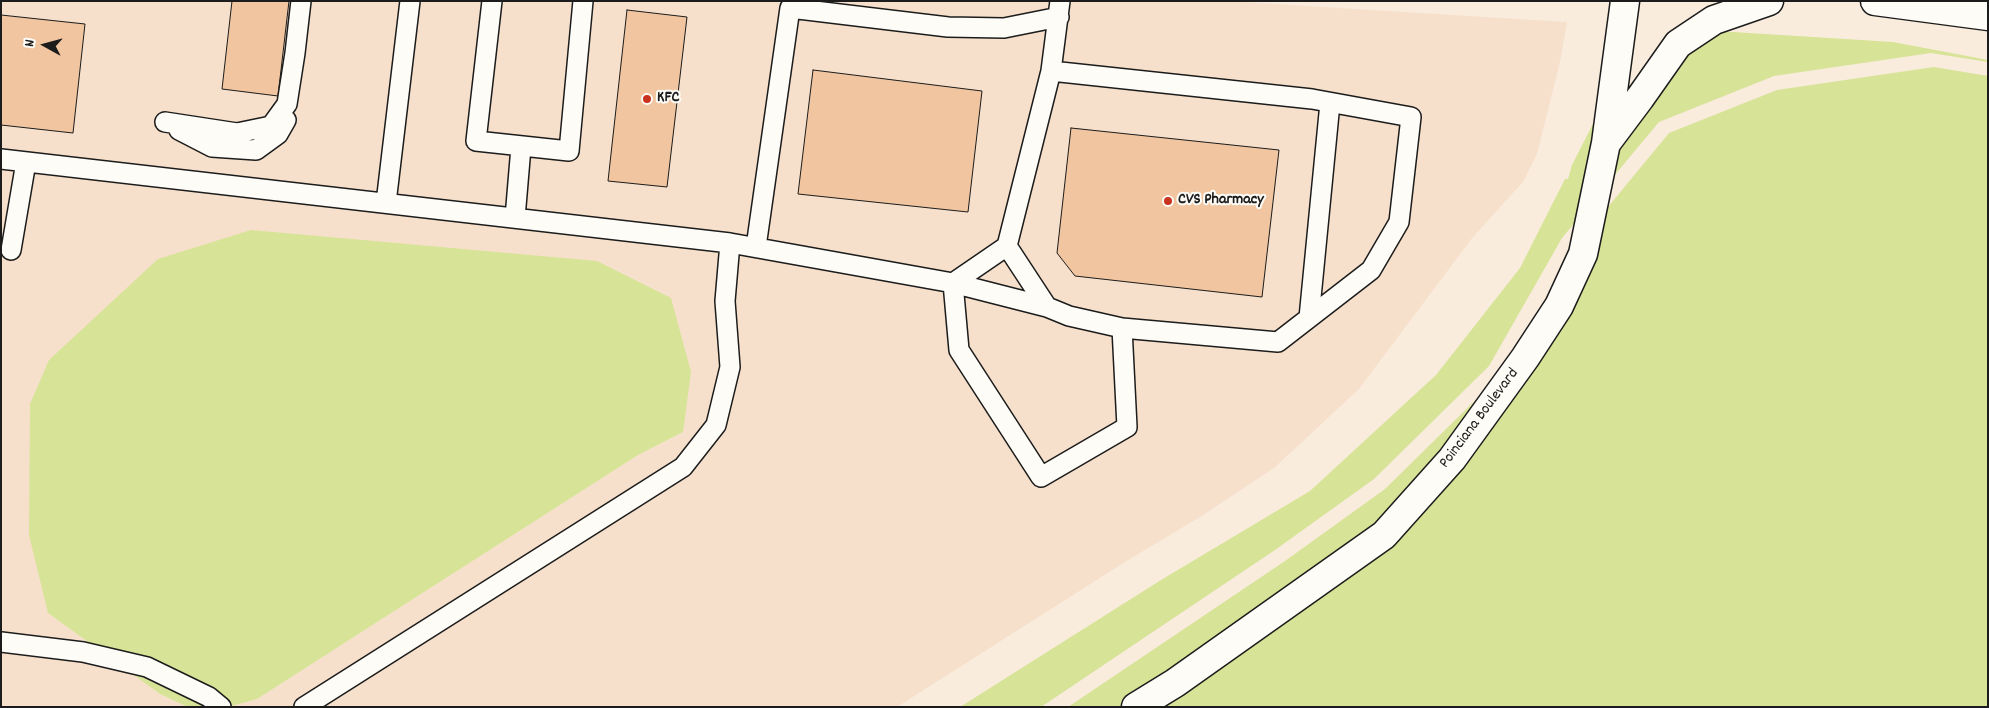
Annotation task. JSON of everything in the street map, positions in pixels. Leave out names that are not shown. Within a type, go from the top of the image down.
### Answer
[{"type":"main road","name":"Poinciana Boulevard","points":[[1136,707],[1175,683],[1384,536],[1452,459],[1525,358],[1559,306],[1583,254],[1606,143],[1625,1]]},
{"type":"main road","points":[[1606,143],[1678,44],[1714,20],[1769,1]]},
{"type":"main road","points":[[1875,1],[1988,16]]},
{"type":"lane","points":[[165,122],[237,133],[271,126],[287,104],[301,1]]},
{"type":"lane","points":[[386,203],[410,1]]},
{"type":"lane","points":[[492,1],[476,141],[569,151],[582,1]]},
{"type":"lane","points":[[756,247],[790,8],[948,27],[1004,28],[1059,9],[1051,71],[1007,246],[953,283]]},
{"type":"lane","points":[[1,159],[730,243],[953,283],[1047,307],[1069,316],[1122,328],[1278,342],[1371,270],[1399,222],[1411,117],[1330,103],[1051,71]]},
{"type":"lane","points":[[1309,318],[1330,103]]},
{"type":"lane","points":[[514,218],[521,147]]},
{"type":"lane","points":[[11,250],[26,162]]},
{"type":"lane","points":[[304,707],[683,467],[716,425],[730,367],[725,301],[730,243]]},
{"type":"lane","points":[[1007,246],[1047,307]]},
{"type":"lane","points":[[953,283],[959,350],[1041,477],[1127,427],[1122,328]]},
{"type":"lane","points":[[1,642],[83,652],[147,667],[209,696],[221,707]]},
{"type":"shaded area","points":[[1,1],[1226,1],[1567,22],[1560,62],[1537,154],[1523,182],[1473,237],[1359,389],[1274,468],[1200,517],[1125,562],[897,707],[228,707],[257,699],[638,455],[683,432],[48,613],[160,694],[188,707],[1,707]]},
{"type":"green space","points":[[1717,31],[1893,42],[1988,60],[1988,62],[1931,53],[1774,76],[1659,122],[1562,238],[1489,366],[1374,479],[1275,550],[1041,707],[960,707],[1161,580],[1310,491],[1436,375],[1520,268],[1565,179],[1568,179],[1572,165],[1599,112]]},
{"type":"green space","points":[[1934,67],[1988,76],[1988,707],[1068,707],[1285,561],[1385,489],[1502,374],[1575,247],[1669,133],[1777,90]]},
{"type":"green space","points":[[251,230],[597,261],[671,298],[691,372],[683,432],[638,455],[257,699],[228,707],[188,707],[160,694],[48,613],[29,535],[30,404],[49,360],[158,259]]},
{"type":"building","points":[[232,1],[289,1],[278,96],[222,89]]},
{"type":"building","name":"KFC","points":[[627,10],[687,17],[667,187],[608,181]]},
{"type":"building","points":[[1,15],[85,24],[73,133],[1,125]]},
{"type":"building","points":[[813,70],[982,91],[968,212],[798,194]]},
{"type":"building","name":"CVS Pharmacy","points":[[1071,128],[1279,150],[1262,297],[1075,276],[1057,253]]},
{"type":"place","name":"KFC","points":[[647,99]]},
{"type":"place","name":"CVS Pharmacy","points":[[1168,201]]}]
